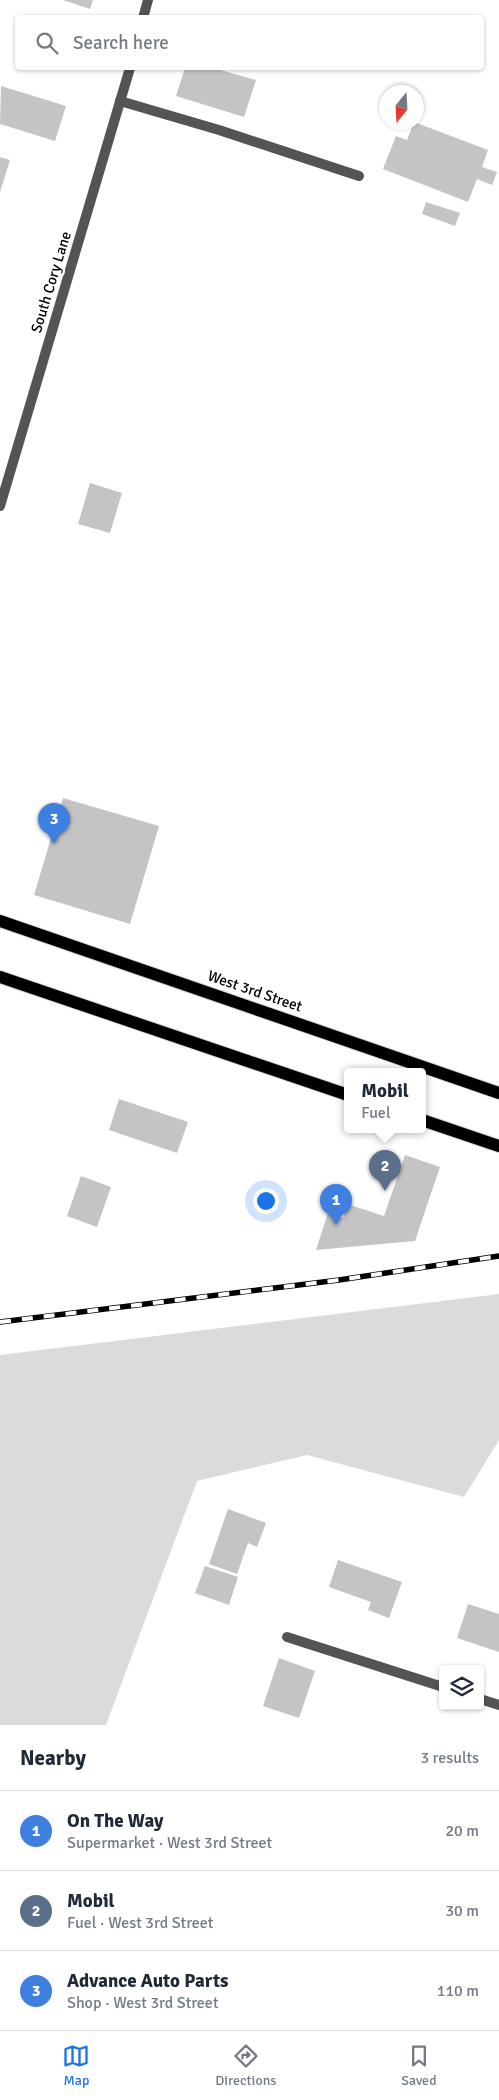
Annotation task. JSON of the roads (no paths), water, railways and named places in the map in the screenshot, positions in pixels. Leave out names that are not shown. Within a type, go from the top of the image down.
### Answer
[{"type":"main road","name":"West 3rd Street","points":[[0,921],[499,1092]]},
{"type":"main road","points":[[0,977],[344,1094]]},
{"type":"main road","points":[[426,1121],[499,1146]]},
{"type":"main road","points":[[448,1129],[499,1138]]},
{"type":"street","points":[[144,15],[148,0]]},
{"type":"street","name":"South Cory Lane","points":[[0,506],[129,70]]},
{"type":"street","points":[[120,101],[219,130],[359,176]]},
{"type":"street","points":[[287,1637],[439,1686]]},
{"type":"street","points":[[484,1700],[499,1705]]},
{"type":"railway","points":[[0,1322],[339,1280],[499,1256]]},
{"type":"place","name":"Advance Auto Parts","points":[[54,844]]},
{"type":"place","name":"Mobil","points":[[385,1191]]},
{"type":"place","name":"On The Way","points":[[336,1225]]}]
